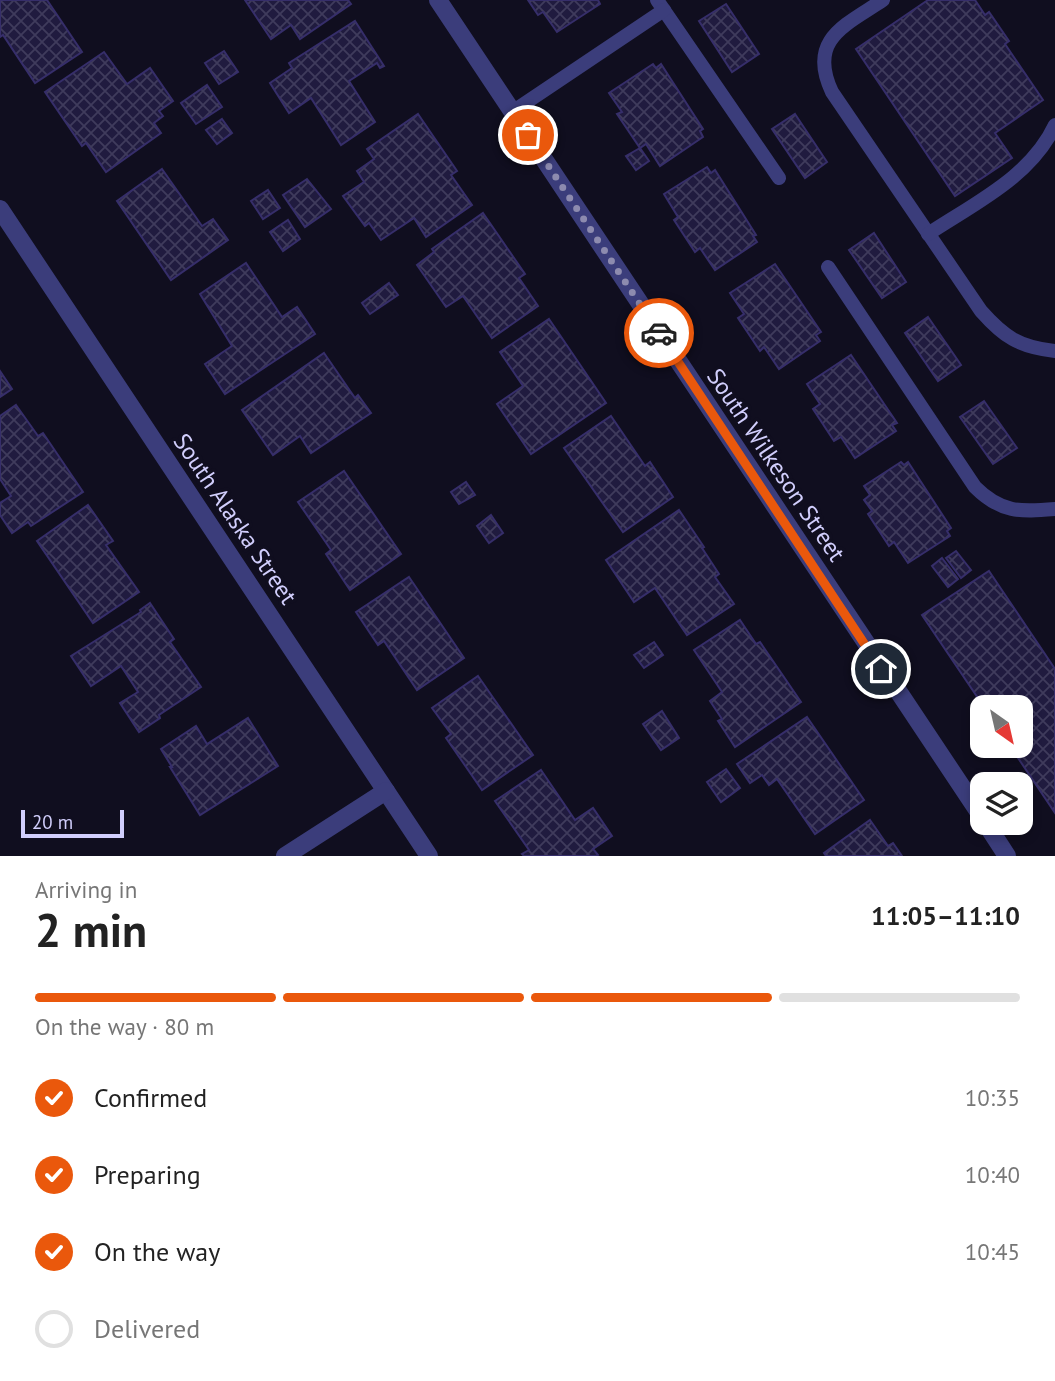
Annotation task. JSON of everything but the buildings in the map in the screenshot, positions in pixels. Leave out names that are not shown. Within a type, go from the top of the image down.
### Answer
[{"type":"street","name":"South Wilkeson Street","points":[[438,0],[970,799]]},
{"type":"street","name":"South Alaska Street","points":[[0,209],[429,856]]},
{"type":"street","points":[[285,856],[386,791]]},
{"type":"street","points":[[993,835],[1007,856]]},
{"type":"lane","points":[[883,0],[839,29],[827,43],[824,52],[825,75],[837,101],[981,311],[995,327],[1018,343],[1055,351]]},
{"type":"lane","points":[[512,112],[661,5],[779,177]]},
{"type":"lane","points":[[928,234],[1011,179],[1031,161],[1055,125]]},
{"type":"lane","points":[[828,267],[975,486],[987,499],[1021,512],[1055,509]]},
{"type":"way so far","points":[[528,135],[659,333]]},
{"type":"route","points":[[659,333],[881,669]]}]
